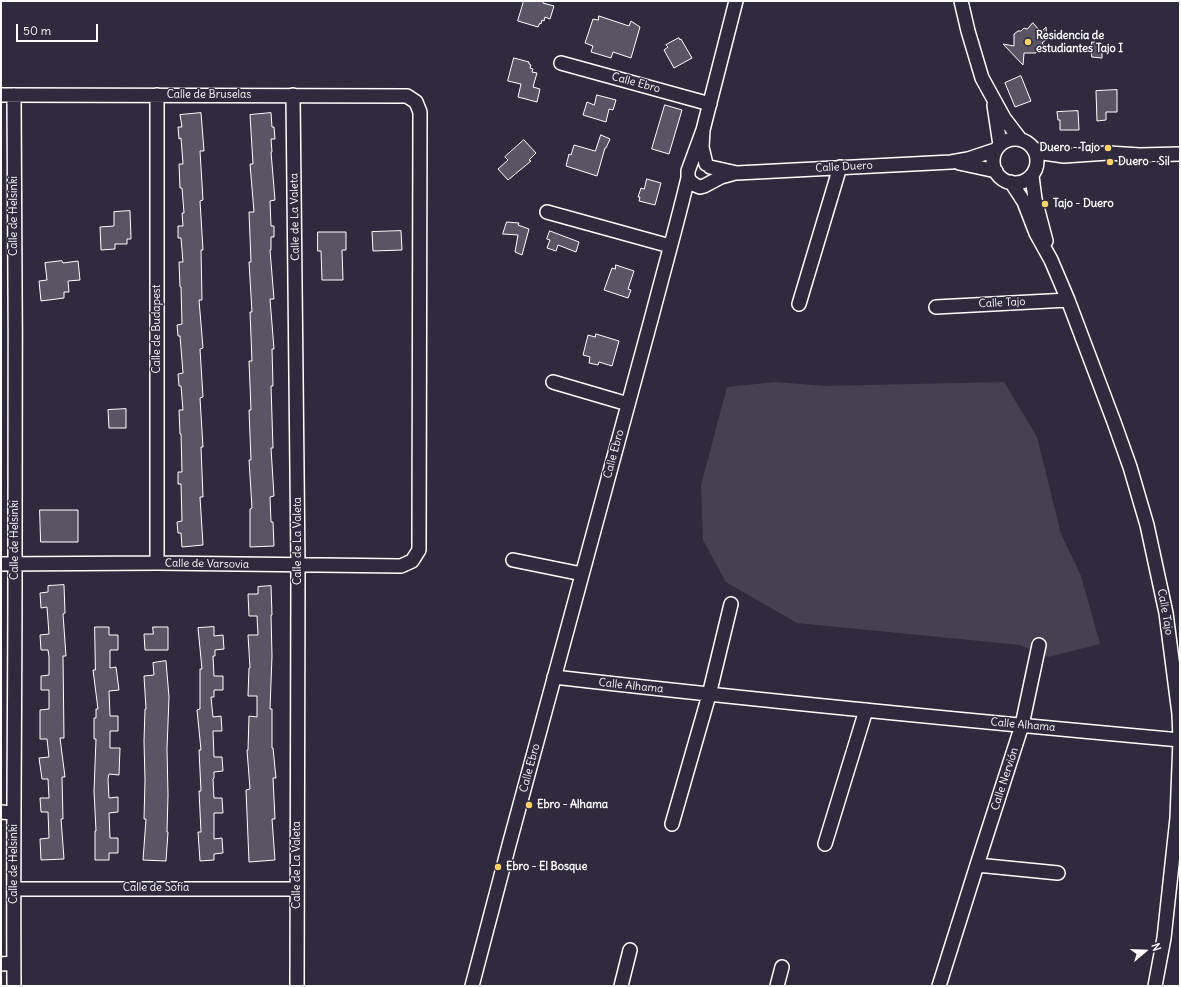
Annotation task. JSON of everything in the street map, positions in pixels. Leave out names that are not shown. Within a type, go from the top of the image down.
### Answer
[{"type":"street","name":"Calle Ebro","points":[[472,986],[680,212],[689,173],[710,104],[736,1]]},
{"type":"street","points":[[961,1],[982,78],[1004,118],[1020,139],[1030,144],[1033,148],[1038,161],[1034,172]]},
{"type":"street","name":"Calle Ebro","points":[[561,63],[710,104]]},
{"type":"street","name":"Calle de Bruselas","points":[[8,95],[407,96],[416,102],[420,112],[419,550],[412,561]]},
{"type":"street","name":"Calle de Helsinki","points":[[8,95],[16,564],[7,812],[14,889],[7,964],[14,986]]},
{"type":"street","name":"Calle de Budapest","points":[[157,95],[157,563]]},
{"type":"street","name":"Calle de La Valeta","points":[[294,95],[298,565],[298,986]]},
{"type":"street","points":[[993,100],[998,148]]},
{"type":"street","name":"Calle Ebro","points":[[703,130],[702,148],[708,165]]},
{"type":"street","points":[[1020,139],[1009,139],[998,148],[993,157],[993,164],[996,171],[1002,179],[1011,182],[1019,183],[1026,180],[1034,172],[1053,163],[1101,160],[1140,155]]},
{"type":"street","name":"Calle Duero","points":[[704,185],[721,177],[737,173],[951,162],[968,159],[998,148]]},
{"type":"street","points":[[1033,148],[1043,153],[1064,156],[1108,153],[1140,155],[1180,154]]},
{"type":"street","points":[[702,162],[708,165],[712,172],[712,178],[704,185],[695,186],[691,182],[689,173],[697,163],[702,162]]},
{"type":"street","name":"Calle Duero","points":[[951,162],[969,164],[996,171]]},
{"type":"street","name":"Calle Duero","points":[[708,165],[737,173]]},
{"type":"street","points":[[799,304],[840,167]]},
{"type":"street","name":"Calle Tajo","points":[[1034,172],[1035,199],[1051,260]]},
{"type":"street","name":"Calle Tajo","points":[[1011,182],[1024,202],[1036,233],[1051,260],[1068,300],[1130,467],[1147,524],[1166,613],[1180,740],[1177,818],[1164,938],[1155,986]]},
{"type":"street","name":"Calle Ebro","points":[[680,212],[690,195],[704,185]]},
{"type":"street","points":[[548,212],[670,246]]},
{"type":"street","name":"Calle Tajo","points":[[936,307],[1068,300]]},
{"type":"street","points":[[553,382],[628,404]]},
{"type":"street","points":[[513,560],[582,574]]},
{"type":"street","name":"Calle de Varsovia","points":[[1,564],[157,563],[401,566],[412,561]]},
{"type":"street","points":[[672,824],[709,695],[731,604]]},
{"type":"street","name":"Calle Nervión","points":[[939,986],[1022,726],[1039,645]]},
{"type":"street","name":"Calle Alhama","points":[[554,677],[709,695],[1180,740]]},
{"type":"street","points":[[825,844],[866,710]]},
{"type":"street","points":[[977,865],[1058,873]]},
{"type":"street","name":"Calle de Sofía","points":[[14,889],[297,889]]},
{"type":"street","points":[[621,986],[630,950]]},
{"type":"street","points":[[777,986],[782,967]]},
{"type":"shaded area","points":[[776,382],[824,386],[1004,382],[1037,437],[1061,534],[1081,576],[1100,644],[1048,657],[1020,645],[797,623],[726,582],[703,540],[701,485],[727,387]]},
{"type":"building","points":[[524,1],[543,1],[543,3],[554,6],[550,19],[545,17],[544,21],[542,20],[538,27],[518,21]]},
{"type":"building","points":[[599,16],[629,26],[631,21],[640,27],[631,58],[613,52],[611,58],[591,52],[593,46],[585,43],[593,19],[598,20]]},
{"type":"building","name":"Residencia de estudiantes Tajo I","points":[[1033,23],[1041,32],[1046,27],[1047,39],[1042,43],[1044,45],[1036,53],[1024,53],[1023,65],[1003,44],[1014,46],[1014,34],[1024,28],[1027,29]]},
{"type":"building","points":[[679,38],[692,58],[674,68],[664,50],[668,47],[666,45]]},
{"type":"building","points":[[1092,42],[1102,43],[1102,58],[1092,57]]},
{"type":"building","points":[[514,58],[529,62],[531,65],[530,68],[533,69],[532,72],[537,73],[533,87],[540,89],[537,102],[518,97],[521,84],[508,81]]},
{"type":"building","points":[[1021,76],[1031,101],[1015,107],[1005,83]]},
{"type":"building","points":[[1117,90],[1117,112],[1106,112],[1106,120],[1097,121],[1096,91]]},
{"type":"building","points":[[597,95],[616,100],[613,110],[609,109],[606,122],[583,115],[587,102],[594,105]]},
{"type":"building","points":[[665,105],[682,110],[669,154],[652,149]]},
{"type":"building","points":[[1078,111],[1079,130],[1060,130],[1060,120],[1058,120],[1057,112]]},
{"type":"building","points":[[201,113],[204,151],[200,151],[203,200],[200,201],[203,250],[201,250],[202,300],[199,300],[203,348],[200,349],[203,397],[200,398],[203,447],[201,447],[203,497],[200,497],[203,545],[182,547],[181,533],[178,533],[177,522],[182,521],[181,484],[178,484],[178,472],[182,472],[179,410],[183,410],[181,386],[179,386],[178,374],[183,373],[180,336],[178,336],[177,325],[182,324],[179,262],[183,262],[181,238],[178,238],[178,226],[183,226],[182,213],[184,213],[182,188],[180,188],[179,164],[183,164],[181,138],[179,139],[178,127],[182,127],[180,115]]},
{"type":"building","points":[[271,113],[275,139],[271,139],[271,152],[275,200],[270,201],[271,226],[274,226],[274,237],[271,237],[270,250],[274,299],[270,299],[274,349],[272,349],[273,386],[271,386],[273,448],[271,448],[274,496],[270,497],[274,546],[250,547],[250,509],[252,508],[249,460],[251,460],[249,410],[251,410],[249,361],[252,361],[250,312],[252,312],[249,262],[251,262],[249,212],[254,212],[250,164],[253,164],[250,115]]},
{"type":"building","points":[[601,135],[610,139],[605,148],[597,176],[566,166],[569,154],[571,155],[574,145],[595,151]]},
{"type":"building","points":[[524,140],[536,153],[529,160],[531,161],[508,180],[498,169],[508,160],[505,157]]},
{"type":"building","points":[[647,179],[661,183],[655,205],[639,201],[640,197],[638,197],[641,188],[644,189]]},
{"type":"building","points":[[130,211],[131,239],[127,239],[127,244],[115,244],[115,249],[101,250],[100,227],[114,226],[114,212]]},
{"type":"building","points":[[507,222],[519,223],[518,225],[529,229],[522,255],[515,252],[518,235],[503,234]]},
{"type":"building","points":[[401,231],[402,250],[373,251],[372,232]]},
{"type":"building","points":[[550,231],[579,242],[576,252],[558,245],[556,251],[547,248],[550,240],[547,239]]},
{"type":"building","points":[[318,232],[346,232],[346,250],[342,250],[343,280],[322,280],[321,251],[318,251]]},
{"type":"building","points":[[62,261],[63,263],[78,261],[80,280],[68,281],[69,292],[64,292],[64,298],[41,301],[39,281],[47,280],[45,263]]},
{"type":"building","points":[[616,265],[634,271],[628,289],[631,290],[628,298],[604,290],[612,268],[615,269]]},
{"type":"building","points":[[596,334],[619,341],[612,366],[599,362],[598,365],[589,363],[590,357],[583,355],[588,335],[595,337]]},
{"type":"building","points":[[126,409],[126,428],[109,428],[108,410]]},
{"type":"building","points":[[40,510],[78,510],[78,542],[41,542]]},
{"type":"building","points":[[64,585],[65,613],[63,614],[66,656],[63,656],[64,738],[60,738],[65,777],[62,777],[63,819],[61,819],[64,859],[41,860],[40,839],[49,838],[48,812],[41,812],[40,798],[49,798],[48,779],[42,779],[39,758],[49,757],[47,739],[40,739],[40,710],[49,709],[49,690],[41,690],[41,676],[49,675],[49,657],[48,650],[41,650],[40,635],[49,634],[47,607],[41,608],[40,593],[48,592],[48,586]]},
{"type":"building","points":[[271,586],[272,656],[270,709],[272,709],[272,748],[276,778],[273,778],[275,819],[272,819],[275,860],[249,862],[246,790],[250,789],[247,750],[249,716],[257,717],[257,696],[248,696],[250,668],[248,635],[258,635],[257,616],[249,616],[248,594],[258,594],[258,587]]},
{"type":"building","points":[[95,627],[109,627],[109,635],[118,635],[118,650],[110,650],[110,668],[116,667],[119,690],[109,691],[110,716],[118,716],[118,731],[110,731],[110,748],[120,748],[119,775],[109,774],[108,779],[109,798],[118,797],[118,812],[109,813],[110,838],[118,838],[118,853],[109,853],[109,860],[95,860],[96,831],[94,791],[96,739],[94,739],[94,718],[96,718],[96,709],[98,709],[93,670],[95,670]]},
{"type":"building","points":[[153,627],[168,627],[168,650],[145,650],[144,634],[153,634]]},
{"type":"building","points":[[214,627],[214,636],[223,635],[224,649],[215,650],[215,656],[213,656],[214,676],[223,676],[223,690],[214,690],[214,697],[211,697],[213,717],[221,716],[222,731],[213,731],[214,757],[222,757],[223,771],[214,772],[213,779],[214,798],[222,798],[223,813],[214,813],[214,839],[222,838],[223,853],[214,854],[214,860],[200,861],[198,832],[201,832],[199,750],[201,750],[197,710],[200,709],[200,669],[202,669],[198,628]]},
{"type":"building","points":[[166,661],[169,697],[167,749],[168,832],[166,861],[143,860],[146,819],[144,819],[144,741],[146,709],[144,676],[154,675],[153,663]]},
{"type":"place","name":"Residencia de estudiantes Tajo I","points":[[1028,42]]},
{"type":"place","name":"Duero - Tajo","points":[[1108,148]]},
{"type":"place","name":"Duero - Sil","points":[[1110,162]]},
{"type":"place","name":"Tajo - Duero","points":[[1045,204]]},
{"type":"place","name":"Ebro - Alhama","points":[[529,805]]},
{"type":"place","name":"Ebro - El Bosque","points":[[498,867]]}]
